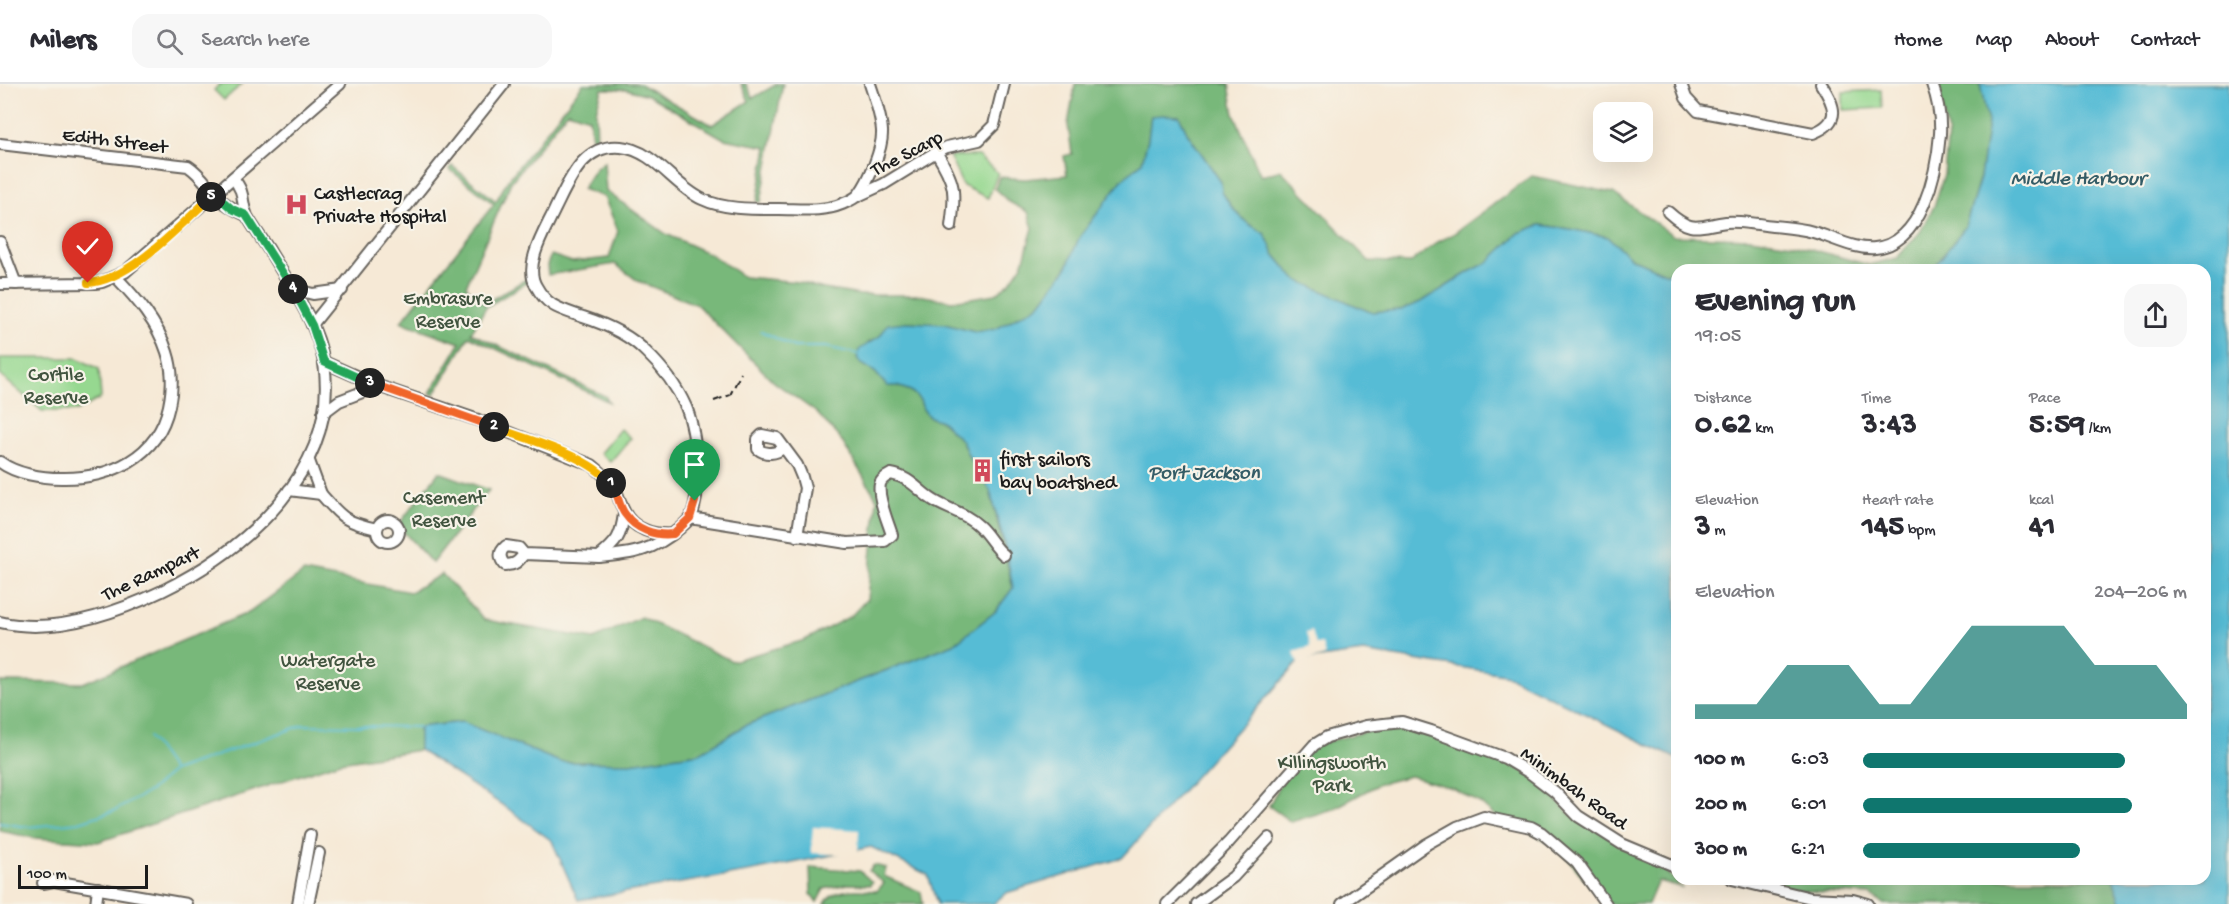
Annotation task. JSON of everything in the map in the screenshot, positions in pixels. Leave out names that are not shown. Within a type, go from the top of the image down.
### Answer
[{"type":"street","points":[[0,284],[95,283],[116,277],[135,265],[340,84]]},
{"type":"street","points":[[312,325],[504,84]]},
{"type":"street","points":[[858,196],[882,142],[882,129],[870,84]]},
{"type":"street","name":"The Scarp","points":[[690,518],[697,483],[694,437],[686,407],[670,379],[634,340],[584,317],[557,309],[543,297],[534,283],[533,266],[537,246],[578,166],[592,153],[607,148],[621,147],[635,150],[649,158],[702,199],[729,206],[765,209],[818,209],[840,205],[884,184],[936,152],[947,147],[979,140],[994,125],[1004,84]]},
{"type":"street","points":[[1681,84],[1686,98],[1698,111],[1813,133],[1830,124],[1834,114],[1829,96],[1821,84]]},
{"type":"street","points":[[1668,212],[1686,226],[1696,228],[1728,222],[1742,222],[1811,231],[1874,249],[1887,246],[1911,228],[1927,196],[1940,132],[1932,84]]},
{"type":"street","name":"Edith Street","points":[[0,144],[188,166],[232,209],[246,215]]},
{"type":"street","points":[[936,152],[951,175],[955,195],[951,226]]},
{"type":"street","points":[[233,178],[243,196],[246,215]]},
{"type":"street","name":"The Rampart","points":[[0,622],[31,626],[79,621],[102,615],[152,595],[219,558],[245,539],[289,490],[309,461],[323,413],[326,384],[324,362],[312,325],[293,289],[246,215]]},
{"type":"street","points":[[0,242],[16,284]]},
{"type":"street","points":[[0,462],[7,467],[35,475],[75,478],[104,474],[124,466],[139,456],[153,442],[167,416],[172,394],[172,371],[167,351],[155,326],[135,296],[116,277]]},
{"type":"street","points":[[293,289],[313,294],[342,290]]},
{"type":"street","points":[[324,362],[378,386],[478,420],[592,465],[603,473],[614,487],[624,514],[622,530],[616,543],[600,556]]},
{"type":"street","points":[[323,413],[339,401],[378,386]]},
{"type":"street","points":[[783,448],[797,465],[804,488],[797,536]]},
{"type":"street","points":[[309,461],[321,494],[341,517],[353,523],[377,529]]},
{"type":"street","points":[[524,554],[631,555],[653,547],[673,534],[690,518],[847,543],[885,541],[892,535],[883,508],[880,484],[891,474],[906,478],[931,499],[956,510],[980,526],[1004,555]]},
{"type":"street","points":[[289,490],[321,494]]},
{"type":"street","points":[[624,514],[649,532],[657,535],[673,534]]},
{"type":"street","name":"Minimbah Road","points":[[1167,904],[1229,842],[1314,744],[1349,730],[1402,722],[1505,758],[1530,773],[1554,792],[1578,816],[1622,844],[1671,864]]},
{"type":"street","points":[[1342,904],[1427,844],[1457,826],[1484,817],[1531,826],[1542,833],[1577,863],[1606,904]]},
{"type":"street","points":[[298,904],[310,835]]},
{"type":"street","points":[[1196,904],[1233,877],[1269,838]]},
{"type":"street","points":[[308,904],[319,853]]},
{"type":"street","points":[[43,883],[54,881],[186,904]]},
{"type":"street","points":[[1757,885],[1811,898],[1853,900],[1868,904]]},
{"type":"street","points":[[96,904],[99,888]]},
{"type":"green space","points":[[220,84],[242,84],[224,100],[214,90]]},
{"type":"green space","name":"Embrasure Reserve","points":[[583,84],[640,84],[712,125],[749,101],[741,84],[746,84],[753,98],[777,84],[783,84],[761,202],[757,202],[767,147],[724,139],[648,95],[626,89],[602,89],[596,111],[597,143],[593,145],[589,118],[568,111],[511,182],[466,286],[484,304],[528,278],[528,282],[486,307],[471,333],[605,396],[609,402],[469,336],[434,395],[430,393],[460,343],[401,322],[494,204],[449,169],[452,166],[496,201],[508,180]]},
{"type":"green space","name":"Watergate Reserve","points":[[1075,84],[1229,84],[1234,114],[1261,176],[1281,170],[1369,261],[1410,263],[1532,176],[1613,193],[1674,236],[1751,238],[1793,244],[1865,264],[1671,264],[1671,274],[1665,273],[1631,258],[1608,237],[1540,225],[1519,233],[1487,263],[1423,301],[1401,310],[1370,312],[1295,279],[1274,254],[1265,234],[1247,223],[1232,208],[1222,192],[1221,182],[1188,134],[1179,116],[1151,116],[1142,162],[1122,180],[1079,238],[1066,269],[1039,305],[996,329],[975,332],[944,324],[907,322],[868,343],[862,364],[875,372],[887,386],[897,386],[911,391],[920,400],[929,417],[941,421],[962,441],[969,457],[990,490],[1013,588],[995,612],[954,644],[746,725],[700,753],[630,763],[560,762],[462,722],[419,727],[419,750],[340,762],[98,842],[34,838],[0,831],[0,682],[83,683],[250,612],[304,572],[410,592],[442,574],[485,620],[594,639],[641,617],[732,661],[805,640],[851,616],[867,599],[877,499],[841,440],[817,413],[774,382],[697,305],[638,281],[615,264],[548,275],[547,265],[551,255],[572,262],[609,258],[618,231],[604,197],[582,189],[595,169],[604,162],[606,191],[666,234],[710,254],[744,277],[798,282],[860,295],[918,295],[952,301],[996,294],[1010,282],[1023,263],[1033,228],[1028,212],[1009,202],[995,189],[999,177],[1025,179],[1067,175],[1064,156],[1072,154],[1068,125]]},
{"type":"green space","name":"Watergate Reserve","points":[[1937,84],[1980,84],[1988,122],[1980,178],[1965,227],[1937,264],[1873,264],[1897,258],[1920,232],[1935,204],[1944,174],[1948,134]]},
{"type":"green space","points":[[1881,90],[1882,108],[1843,110],[1843,92]]},
{"type":"green space","points":[[949,156],[978,156],[998,173],[988,198],[963,186]]},
{"type":"green space","name":"Cortile Reserve","points":[[0,358],[77,358],[99,369],[101,398],[77,411],[42,411],[0,375]]},
{"type":"green space","points":[[620,429],[631,438],[610,462],[600,453]]},
{"type":"green space","name":"Casement Reserve","points":[[439,472],[489,490],[432,563],[399,524]]},
{"type":"green space","name":"Killingsworth Park","points":[[1402,722],[1530,773],[1570,814],[1653,858],[1671,877],[1671,884],[1658,881],[1648,904],[1605,904],[1557,845],[1497,818],[1480,803],[1452,788],[1410,776],[1379,784],[1333,809],[1291,822],[1269,806],[1282,780],[1314,745]]},
{"type":"green space","points":[[874,865],[886,868],[884,876],[921,892],[923,904],[825,904],[834,894],[848,890],[877,891],[884,883],[869,871]]},
{"type":"green space","points":[[810,867],[860,871],[872,882],[870,885],[848,884],[824,889],[817,902],[811,894]]},
{"type":"green space","points":[[1775,885],[2115,885],[2122,904],[1884,904],[1870,895],[1793,890]]},
{"type":"water","name":"Middle Harbour","points":[[1980,84],[2229,84],[2229,904],[2122,904],[2115,885],[2211,885],[2211,264],[1937,264],[1965,227],[1980,178],[1988,122]]},
{"type":"water","name":"Port Jackson","points":[[1151,116],[1179,116],[1188,134],[1221,182],[1222,192],[1232,208],[1247,223],[1265,234],[1274,254],[1295,279],[1370,312],[1401,310],[1423,301],[1487,263],[1519,233],[1540,225],[1608,237],[1631,258],[1671,274],[1671,756],[1504,674],[1363,652],[1299,661],[1122,858],[1006,893],[993,904],[937,904],[928,875],[871,847],[753,871],[578,900],[552,841],[507,808],[419,750],[419,727],[462,722],[560,762],[630,763],[700,753],[746,725],[954,644],[995,612],[1013,588],[990,490],[969,457],[962,441],[941,421],[929,417],[920,400],[911,391],[897,386],[887,386],[875,372],[862,364],[857,358],[859,350],[880,336],[888,324],[907,322],[944,324],[975,332],[996,329],[1039,305],[1066,269],[1079,238],[1122,180],[1142,162]]},
{"type":"pier","points":[[1312,631],[1316,645],[1322,644],[1325,656],[1298,664],[1294,652],[1310,647],[1306,633]]},
{"type":"pier","points":[[813,827],[859,830],[858,853],[845,855],[811,853]]},
{"type":"waterway","points":[[761,331],[794,347],[826,347],[858,354]]},
{"type":"waterway","points":[[0,823],[28,827],[79,822],[116,810],[150,791],[173,771],[303,725],[419,727]]},
{"type":"waterway","points":[[149,737],[173,771]]},
{"type":"railway","points":[[714,401],[730,395],[741,373]]},
{"type":"place","name":"Castlecrag Private Hospital","points":[[296,204]]},
{"type":"place","name":"first sailors bay boatshed","points":[[982,470]]},
{"type":"route","points":[[88,283],[102,282],[116,277],[135,265],[215,194],[232,209],[246,215],[254,225],[304,306],[324,362],[378,386],[579,458],[603,473],[620,498],[624,514],[638,526],[657,535],[673,534],[690,518],[695,501]]}]
